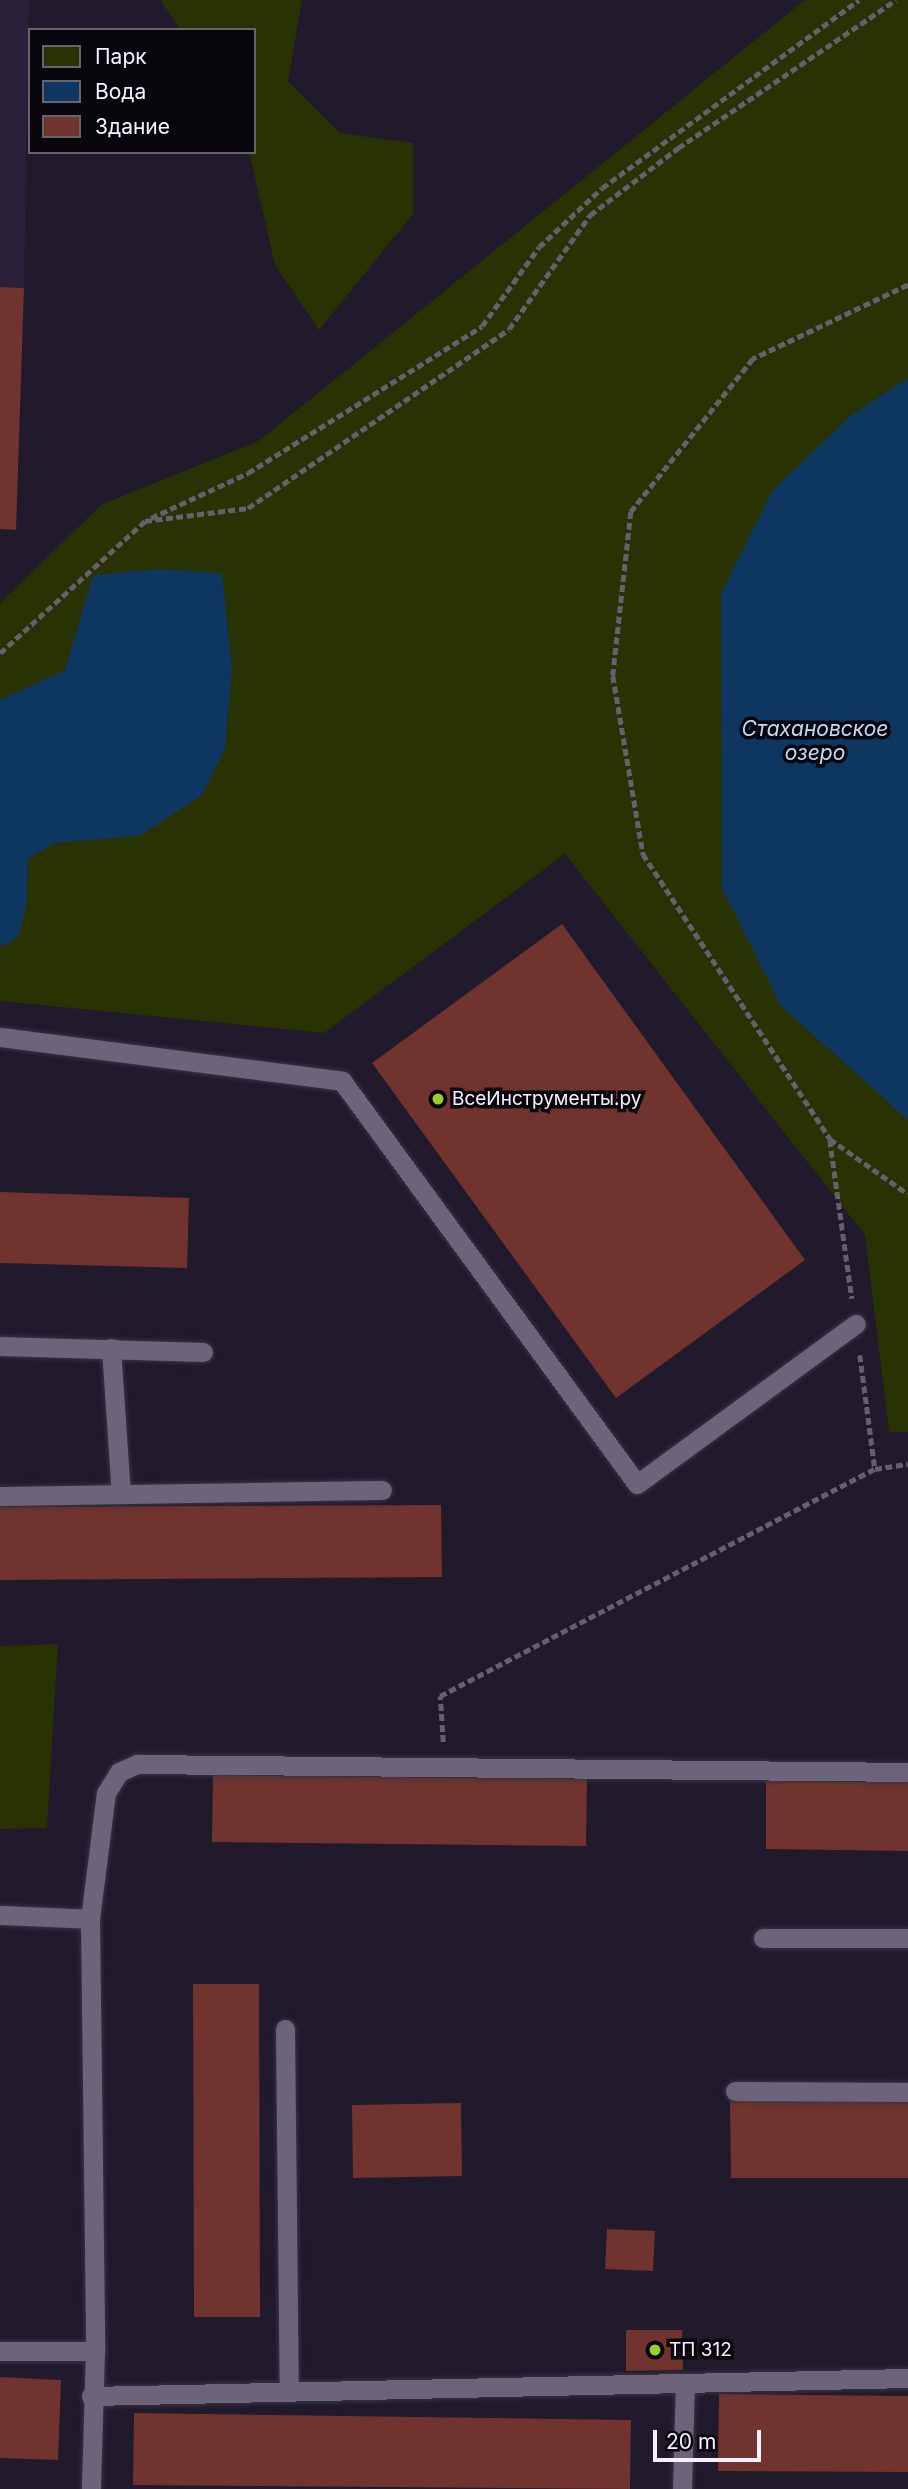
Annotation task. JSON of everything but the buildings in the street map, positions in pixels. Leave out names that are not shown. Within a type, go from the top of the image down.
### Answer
[{"type":"lane","points":[[0,1037],[342,1081],[637,1484],[856,1324]]},
{"type":"lane","points":[[0,1346],[203,1352]]},
{"type":"lane","points":[[111,1348],[121,1494]]},
{"type":"lane","points":[[0,1496],[382,1490]]},
{"type":"lane","points":[[91,2489],[91,2396],[95,2351],[90,1919],[106,1793],[119,1772],[137,1764],[167,1762],[908,1772]]},
{"type":"lane","points":[[0,1915],[90,1919]]},
{"type":"lane","points":[[763,1938],[908,1938]]},
{"type":"lane","points":[[285,2029],[289,2392]]},
{"type":"lane","points":[[735,2091],[908,2092]]},
{"type":"lane","points":[[0,2351],[95,2351]]},
{"type":"lane","points":[[91,2396],[908,2378]]},
{"type":"lane","points":[[682,2489],[685,2383]]},
{"type":"path","points":[[0,653],[145,521],[248,473],[482,326],[539,247],[602,188],[859,0]]},
{"type":"path","points":[[145,521],[248,508],[509,329],[590,215],[678,148],[896,0]]},
{"type":"path","points":[[908,285],[753,359],[631,512],[613,676],[643,854],[830,1139],[908,1194]]},
{"type":"path","points":[[444,1766],[440,1696],[875,1469],[908,1464]]},
{"type":"shaded area","points":[[0,0],[29,0],[24,288],[0,287]]},
{"type":"green space","points":[[160,0],[302,0],[288,81],[340,133],[413,143],[413,214],[319,330],[275,265],[249,154],[256,154],[256,28],[180,28]]},
{"type":"green space","points":[[805,0],[908,0],[908,1432],[889,1432],[865,1235],[565,854],[324,1033],[0,1001],[0,603],[101,505],[260,440]]},
{"type":"green space","points":[[58,1644],[47,1828],[0,1829],[0,1646]]},
{"type":"water","name":"Стахановское озеро","points":[[908,378],[908,1120],[781,1006],[722,888],[721,593],[773,490],[850,416]]},
{"type":"water","points":[[158,569],[222,573],[232,669],[225,749],[201,796],[139,836],[54,843],[28,859],[27,901],[19,934],[7,945],[0,945],[0,700],[65,670],[93,575]]},
{"type":"place","name":"ВсеИнструменты.ру","points":[[438,1099]]},
{"type":"place","name":"ТП 312","points":[[655,2350]]}]
